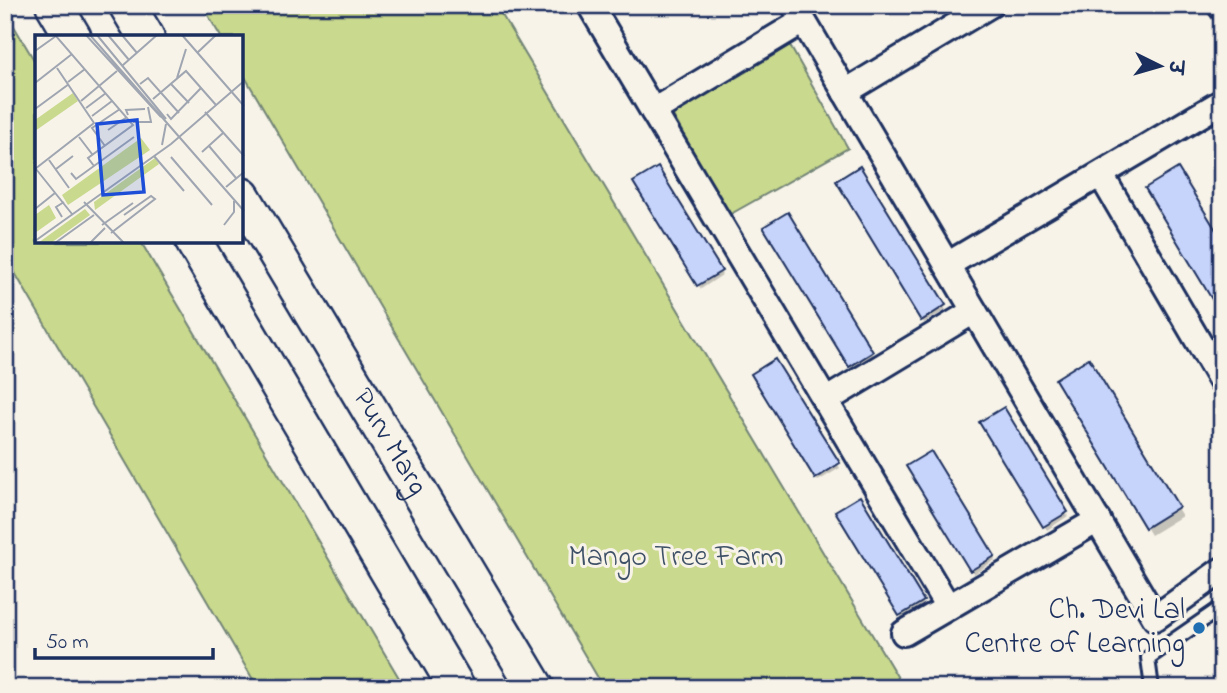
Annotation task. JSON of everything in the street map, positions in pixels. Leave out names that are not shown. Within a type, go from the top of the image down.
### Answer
[{"type":"main road","points":[[54,5],[72,35]]},
{"type":"main road","points":[[127,5],[145,35]]},
{"type":"main road","name":"Purv Marg","points":[[243,198],[536,688]]},
{"type":"main road","points":[[195,243],[457,688]]},
{"type":"street","points":[[590,5],[948,607]]},
{"type":"street","points":[[845,92],[990,5]]},
{"type":"street","points":[[653,111],[798,13],[1155,618],[1222,570]]},
{"type":"street","points":[[947,265],[1222,102]]},
{"type":"street","points":[[1101,175],[1222,382]]},
{"type":"street","points":[[825,401],[974,311]]},
{"type":"street","points":[[904,633],[1098,520]]},
{"type":"lane","points":[[1152,688],[1148,658],[1222,607]]},
{"type":"green space","name":"Mango Tree Farm","points":[[202,5],[496,5],[904,688],[604,688],[243,74],[243,35],[220,35]]},
{"type":"green space","points":[[5,11],[35,62],[35,243],[142,243],[405,688],[258,688],[5,256]]},
{"type":"green space","points":[[789,44],[848,148],[729,215],[671,112]]},
{"type":"building","points":[[860,166],[946,305],[921,321],[836,181]]},
{"type":"building","points":[[658,167],[722,271],[697,286],[633,182]]},
{"type":"building","points":[[1178,168],[1222,240],[1222,316],[1145,188]]},
{"type":"building","points":[[788,212],[873,352],[849,367],[763,227]]},
{"type":"building","points":[[1089,358],[1179,507],[1145,528],[1055,379]]},
{"type":"building","points":[[775,359],[840,463],[815,479],[751,374]]},
{"type":"building","points":[[1004,407],[1068,512],[1043,527],[979,422]]},
{"type":"building","points":[[931,451],[995,556],[970,571],[906,466]]},
{"type":"building","points":[[860,496],[924,601],[899,616],[835,511]]},
{"type":"place","name":"Ch. Devi Lal Centre of Learning","points":[[1199,628]]}]
